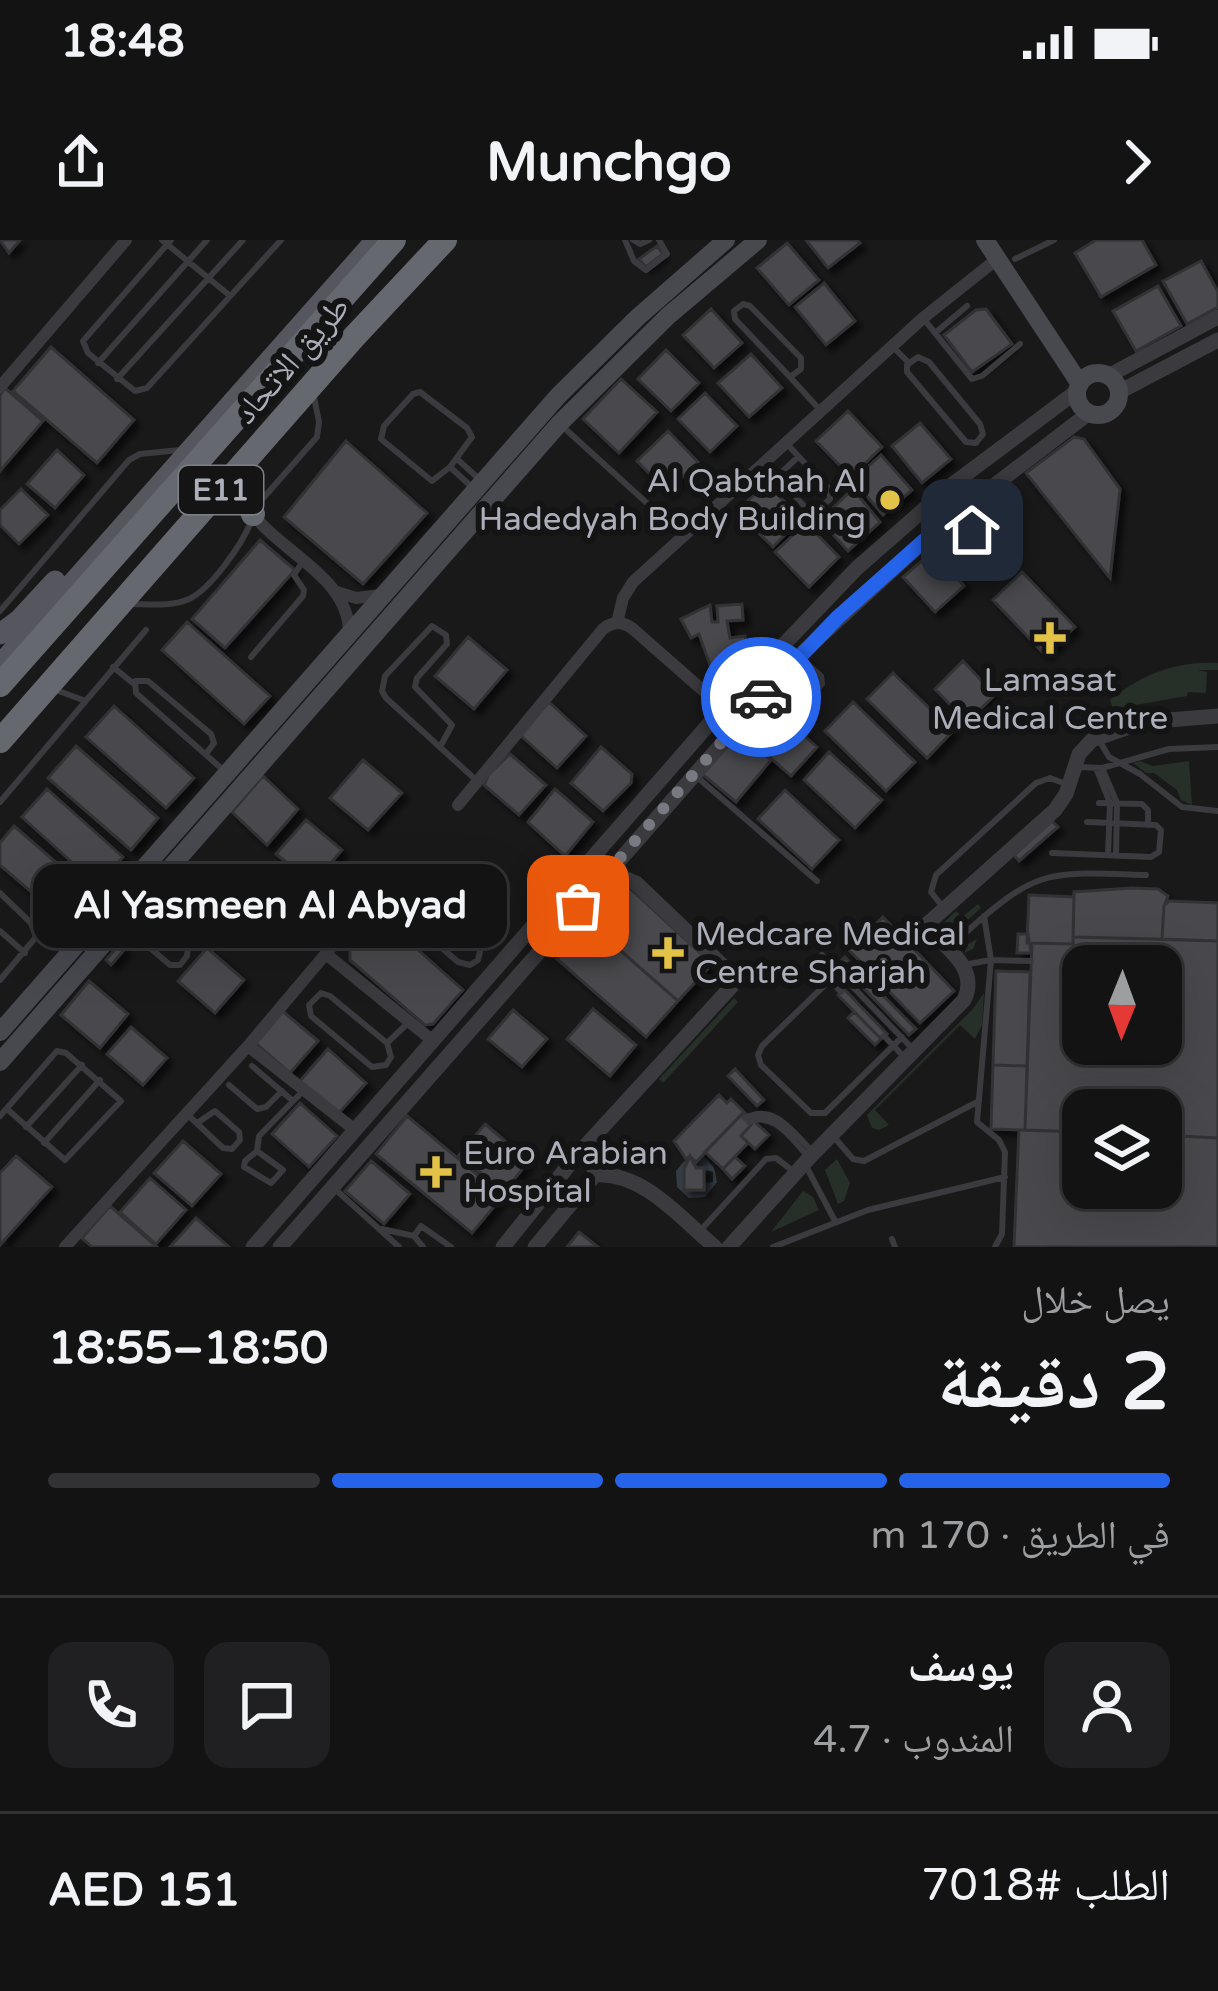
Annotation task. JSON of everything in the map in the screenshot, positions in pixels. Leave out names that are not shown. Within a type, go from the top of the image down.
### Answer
[{"type":"highway","name":"طريق الاتحاد","points":[[0,685],[394,240]]},
{"type":"highway","name":"طريق الاتحاد","points":[[0,741],[445,240]]},
{"type":"highway","points":[[243,466],[243,489],[253,514]]},
{"type":"main road","points":[[0,665],[376,240]]},
{"type":"main road","points":[[0,1032],[478,484],[597,356],[726,240]]},
{"type":"main road","points":[[0,1062],[132,923],[559,424],[668,316],[758,240]]},
{"type":"main road","points":[[985,240],[1006,259],[1078,387],[1079,404],[1089,413],[1110,412],[1113,384],[1094,374],[1078,387]]},
{"type":"main road","points":[[0,634],[64,572],[100,551]]},
{"type":"street","points":[[0,387],[126,240]]},
{"type":"street","points":[[617,623],[628,589],[683,535],[923,319],[1006,259]]},
{"type":"street","points":[[1113,384],[1218,316]]},
{"type":"street","points":[[1113,384],[1218,340]]},
{"type":"street","points":[[253,1247],[723,708],[857,568],[953,484],[1078,387]]},
{"type":"street","points":[[280,1247],[799,656],[838,617],[1089,413]]},
{"type":"street","points":[[253,514],[336,591],[346,608],[349,635]]},
{"type":"street","points":[[838,617],[841,604],[861,581],[857,568]]},
{"type":"street","points":[[336,591],[356,598],[385,594]]},
{"type":"street","points":[[458,805],[603,629],[617,623],[633,628],[723,708]]},
{"type":"street","points":[[729,1247],[964,1000],[970,979],[963,964],[925,926],[1049,817],[1070,785],[1083,749],[1098,737],[1160,719],[1218,716]]},
{"type":"street","points":[[503,1247],[577,1155],[731,987],[726,969],[642,888],[608,871]]},
{"type":"street","points":[[88,1247],[70,1242],[192,1118],[388,880]]},
{"type":"street","points":[[326,954],[433,1041]]},
{"type":"street","points":[[248,1046],[355,1130]]},
{"type":"street","points":[[535,1247],[595,1175],[593,1158],[577,1155]]},
{"type":"street","points":[[595,1175],[619,1176],[641,1184],[701,1241],[715,1247]]},
{"type":"lane","points":[[98,362],[207,240]]},
{"type":"lane","points":[[117,379],[243,240]]},
{"type":"lane","points":[[230,295],[167,241],[84,337],[85,351],[135,391],[147,388],[280,240]]},
{"type":"lane","points":[[629,240],[640,244],[650,240]]},
{"type":"lane","points":[[629,240],[634,260],[646,270],[666,257],[659,240]]},
{"type":"lane","points":[[1006,259],[1054,240]]},
{"type":"lane","points":[[790,377],[803,360],[750,306],[738,306],[734,317],[820,410]]},
{"type":"lane","points":[[934,333],[968,306]]},
{"type":"lane","points":[[923,319],[972,379],[1020,344]]},
{"type":"lane","points":[[892,346],[910,363]]},
{"type":"lane","points":[[918,357],[927,360],[980,424],[981,440],[966,442],[907,372],[910,363],[918,357]]},
{"type":"lane","points":[[120,605],[177,603],[197,595],[239,546],[267,492],[317,437],[312,387]]},
{"type":"lane","points":[[423,393],[471,434],[470,443],[457,458],[438,479],[426,479],[383,443],[384,426],[413,394],[423,393]]},
{"type":"lane","points":[[559,424],[683,535]]},
{"type":"lane","points":[[786,443],[799,457],[831,492],[818,510],[807,509],[781,481],[783,471],[799,457]]},
{"type":"lane","points":[[0,610],[129,460],[140,454],[190,448]]},
{"type":"lane","points":[[457,458],[478,484]]},
{"type":"lane","points":[[449,467],[478,484]]},
{"type":"lane","points":[[968,528],[985,544],[987,553],[976,565],[968,565],[941,536],[968,528]]},
{"type":"lane","points":[[250,657],[303,596],[294,575],[303,561]]},
{"type":"lane","points":[[440,747],[452,725],[415,687],[417,678],[447,644],[446,635],[432,626],[385,676],[381,687],[386,698],[476,780]]},
{"type":"lane","points":[[0,802],[146,630]]},
{"type":"lane","points":[[762,696],[791,717],[823,680],[799,656]]},
{"type":"lane","points":[[113,667],[227,774]]},
{"type":"lane","points":[[134,684],[145,679],[211,734],[214,743],[206,754]]},
{"type":"lane","points":[[47,688],[84,700]]},
{"type":"lane","points":[[1098,737],[1105,753],[1186,809],[1218,811]]},
{"type":"lane","points":[[1074,766],[1099,768],[1169,749],[1218,747]]},
{"type":"lane","points":[[1099,768],[1113,803],[1112,855]]},
{"type":"lane","points":[[694,774],[817,881]]},
{"type":"lane","points":[[945,908],[931,892],[936,875],[1036,783],[1056,778],[1070,785]]},
{"type":"lane","points":[[1099,803],[1145,805],[1148,825]]},
{"type":"lane","points":[[1052,853],[1157,855],[1161,830],[1087,822]]},
{"type":"lane","points":[[963,934],[1016,890],[1046,876],[1146,875]]},
{"type":"lane","points":[[470,965],[480,956],[476,943],[413,891],[401,891],[395,901],[399,911],[486,980]]},
{"type":"lane","points":[[0,893],[36,932],[35,941],[3,970],[0,980]]},
{"type":"lane","points":[[983,916],[991,960],[979,1126],[1001,1143],[1005,1177],[1002,1238],[995,1247]]},
{"type":"lane","points":[[132,923],[159,923],[188,947],[187,956],[180,965],[170,965],[144,943],[132,923]]},
{"type":"lane","points":[[0,932],[25,953]]},
{"type":"lane","points":[[822,955],[902,1037],[910,1054]]},
{"type":"lane","points":[[963,964],[1031,962]]},
{"type":"lane","points":[[814,964],[841,992]]},
{"type":"lane","points":[[830,980],[758,1055],[761,1065],[808,1110],[818,1115],[828,1110],[902,1037]]},
{"type":"lane","points":[[328,994],[387,1043],[390,1061],[372,1067],[311,1016],[309,1005],[316,996],[328,994]]},
{"type":"lane","points":[[387,1043],[407,1024]]},
{"type":"lane","points":[[884,1036],[910,1054]]},
{"type":"lane","points":[[0,1116],[55,1052],[64,1051],[120,1098],[119,1107],[68,1160],[7,1108]]},
{"type":"lane","points":[[26,1126],[82,1065]]},
{"type":"lane","points":[[252,1066],[293,1101]]},
{"type":"lane","points":[[44,1144],[100,1081]]},
{"type":"lane","points":[[229,1085],[257,1109],[266,1107],[282,1091]]},
{"type":"lane","points":[[257,1151],[283,1170],[271,1183],[243,1163],[257,1151],[259,1136],[304,1089]]},
{"type":"lane","points":[[832,1134],[853,1159],[864,1161],[979,1101]]},
{"type":"lane","points":[[215,1111],[239,1132],[240,1140],[225,1150],[192,1118],[215,1111]]},
{"type":"lane","points":[[747,1120],[756,1113],[775,1115],[806,1162],[835,1221]]},
{"type":"lane","points":[[701,1241],[766,1159],[806,1162]]},
{"type":"lane","points":[[773,1247],[902,1199],[1005,1177]]},
{"type":"lane","points":[[333,1186],[399,1247]]},
{"type":"lane","points":[[414,1236],[417,1228],[426,1227],[451,1247]]},
{"type":"lane","points":[[379,1229],[414,1236],[423,1247]]},
{"type":"shaded area","points":[[1218,663],[1218,670],[1197,670],[1207,672],[1206,693],[1188,692],[1187,696],[1113,709],[1110,700],[1147,676],[1188,664]]},
{"type":"shaded area","points":[[1189,761],[1192,805],[1154,773],[1133,763],[1153,766]]},
{"type":"shaded area","points":[[978,904],[981,908],[951,935],[963,947],[977,939],[973,949],[964,953],[966,948],[962,950],[940,926],[956,911],[962,917]]},
{"type":"shaded area","points":[[984,993],[982,1025],[975,1039],[960,1025],[875,1110],[889,1125],[872,1128],[867,1115]]},
{"type":"shaded area","points":[[734,998],[738,1002],[663,1083],[659,1079]]},
{"type":"shaded area","points":[[703,1155],[714,1168],[717,1182],[705,1197],[689,1198],[677,1187],[676,1171],[686,1159],[684,1189],[704,1190],[704,1183],[713,1182],[713,1172],[696,1168]]},
{"type":"shaded area","points":[[837,1159],[850,1183],[844,1201],[838,1204],[825,1170]]},
{"type":"shaded area","points":[[803,1191],[813,1197],[819,1210],[771,1232]]},
{"type":"building","points":[[0,240],[20,240],[9,253]]},
{"type":"building","points":[[806,240],[857,240],[860,243],[828,268]]},
{"type":"building","points":[[1096,240],[1142,240],[1156,265],[1101,297],[1075,253]]},
{"type":"building","points":[[787,243],[819,280],[789,305],[757,268]]},
{"type":"building","points":[[657,246],[663,254],[646,267],[639,259]]},
{"type":"building","points":[[1201,261],[1218,292],[1218,307],[1187,324],[1163,281]]},
{"type":"building","points":[[824,283],[855,321],[826,345],[795,307]]},
{"type":"building","points":[[1158,286],[1181,326],[1136,351],[1113,311]]},
{"type":"building","points":[[711,309],[742,343],[714,368],[683,335]]},
{"type":"building","points":[[986,309],[1012,344],[972,372],[944,335],[976,310]]},
{"type":"building","points":[[51,347],[134,420],[97,463],[13,391]]},
{"type":"building","points":[[666,350],[699,383],[671,411],[638,379]]},
{"type":"building","points":[[751,354],[782,388],[749,417],[718,383]]},
{"type":"building","points":[[621,379],[657,412],[619,453],[583,419]]},
{"type":"building","points":[[5,388],[43,421],[0,471],[0,395]]},
{"type":"building","points":[[705,393],[737,426],[710,452],[678,419]]},
{"type":"building","points":[[848,411],[882,447],[851,477],[816,441]]},
{"type":"building","points":[[920,423],[951,459],[922,483],[892,446]]},
{"type":"building","points":[[668,431],[698,462],[667,492],[637,461]]},
{"type":"building","points":[[1074,437],[1084,439],[1120,489],[1110,578],[1026,473]]},
{"type":"building","points":[[346,441],[427,513],[363,584],[284,517]]},
{"type":"building","points":[[57,450],[84,475],[55,508],[27,484]]},
{"type":"building","points":[[881,455],[912,490],[883,515],[853,480]]},
{"type":"building","points":[[766,483],[801,518],[773,547],[737,512]]},
{"type":"building","points":[[21,489],[48,515],[19,544],[0,525],[0,510]]},
{"type":"building","points":[[853,489],[880,522],[848,551],[820,520]]},
{"type":"building","points":[[806,523],[839,557],[809,587],[775,552]]},
{"type":"building","points":[[260,540],[295,570],[225,648],[192,619]]},
{"type":"building","points":[[933,551],[964,586],[935,612],[903,577]]},
{"type":"building","points":[[1022,572],[1075,627],[1045,655],[993,600]]},
{"type":"building","points":[[742,604],[743,620],[727,621],[730,638],[745,636],[748,653],[735,655],[735,660],[726,660],[726,666],[712,671],[699,634],[691,638],[681,619],[710,605],[712,622],[718,622],[717,606]]},
{"type":"building","points":[[187,622],[270,696],[244,724],[162,650]]},
{"type":"building","points":[[468,637],[507,670],[474,709],[435,676]]},
{"type":"building","points":[[963,661],[995,695],[967,722],[935,689]]},
{"type":"building","points":[[893,673],[953,731],[927,758],[867,699]]},
{"type":"building","points":[[549,702],[586,736],[557,768],[519,734]]},
{"type":"building","points":[[853,702],[915,762],[886,791],[825,731]]},
{"type":"building","points":[[114,706],[194,778],[166,808],[86,737]]},
{"type":"building","points":[[780,714],[817,747],[791,776],[754,743]]},
{"type":"building","points":[[736,732],[771,760],[736,802],[702,774]]},
{"type":"building","points":[[76,746],[158,818],[131,850],[48,778]]},
{"type":"building","points":[[601,747],[632,774],[631,783],[603,811],[571,783]]},
{"type":"building","points":[[829,752],[882,800],[855,828],[804,780]]},
{"type":"building","points":[[510,754],[546,785],[519,815],[484,785]]},
{"type":"building","points":[[363,760],[402,793],[368,830],[330,798]]},
{"type":"building","points":[[263,776],[298,809],[267,845],[232,812]]},
{"type":"building","points":[[47,789],[123,857],[97,885],[22,817]]},
{"type":"building","points":[[555,789],[593,822],[565,856],[528,822]]},
{"type":"building","points":[[785,790],[839,840],[812,869],[758,819]]},
{"type":"building","points":[[306,820],[342,850],[313,884],[276,854]]},
{"type":"building","points":[[1052,821],[1058,827],[1019,861],[1014,855]]},
{"type":"building","points":[[14,826],[90,892],[65,921],[0,865],[0,843]]},
{"type":"building","points":[[624,883],[712,964],[678,1001],[589,923]]},
{"type":"building","points":[[1158,889],[1168,896],[1162,939],[1073,937],[1074,892]]},
{"type":"building","points":[[1029,895],[1074,897],[1073,944],[1027,943]]},
{"type":"building","points":[[1169,901],[1218,903],[1218,941],[1162,939],[1164,906]]},
{"type":"building","points":[[381,917],[463,990],[433,1024],[425,1025],[350,960],[350,951]]},
{"type":"building","points":[[883,917],[954,991],[920,1023],[849,950]]},
{"type":"building","points":[[589,923],[678,1001],[646,1037],[557,959]]},
{"type":"building","points":[[1018,934],[1028,934],[1031,953],[1017,953]]},
{"type":"building","points":[[1073,937],[1218,941],[1218,1138],[1182,1136],[1182,1089],[1062,1089],[1062,1131],[1025,1130],[1032,943],[1073,944]]},
{"type":"building","points":[[119,945],[124,950],[111,965],[106,960]]},
{"type":"building","points":[[207,948],[244,980],[215,1013],[178,981]]},
{"type":"building","points":[[845,957],[916,1029],[909,1035],[839,963]]},
{"type":"building","points":[[996,971],[1030,972],[1027,1066],[993,1065]]},
{"type":"building","points":[[89,981],[128,1014],[100,1048],[61,1015]]},
{"type":"building","points":[[844,989],[887,1034],[881,1039],[838,995]]},
{"type":"building","points":[[280,1009],[318,1041],[290,1073],[253,1041]]},
{"type":"building","points":[[593,1009],[636,1045],[610,1076],[567,1039]]},
{"type":"building","points":[[513,1010],[547,1039],[522,1067],[488,1039]]},
{"type":"building","points":[[854,1012],[881,1039],[875,1045],[848,1018]]},
{"type":"building","points":[[131,1027],[167,1058],[143,1085],[107,1054]]},
{"type":"building","points":[[328,1049],[366,1083],[338,1114],[300,1081]]},
{"type":"building","points":[[993,1065],[1027,1066],[1025,1130],[991,1129]]},
{"type":"building","points":[[735,1069],[764,1100],[757,1106],[728,1076]]},
{"type":"building","points":[[719,1095],[744,1112],[696,1162],[690,1156],[686,1159],[674,1141]]},
{"type":"building","points":[[300,1103],[337,1136],[309,1167],[272,1134]]},
{"type":"building","points":[[744,1112],[769,1135],[755,1149],[741,1136],[751,1125],[741,1115]]},
{"type":"building","points":[[741,1115],[751,1125],[741,1136],[748,1143],[723,1169],[705,1152]]},
{"type":"building","name":"Euro Arabian Hospital","points":[[407,1116],[503,1196],[472,1233],[376,1154]]},
{"type":"building","points":[[485,1124],[529,1161],[504,1192],[459,1155]]},
{"type":"building","points":[[1019,1130],[1062,1131],[1062,1209],[1182,1209],[1182,1136],[1218,1138],[1218,1247],[1014,1247]]},
{"type":"building","points":[[183,1141],[221,1174],[192,1206],[154,1173]]},
{"type":"building","points":[[16,1156],[52,1187],[0,1245],[0,1173]]},
{"type":"building","points":[[690,1156],[696,1168],[704,1168],[704,1190],[684,1190],[684,1169]]},
{"type":"building","points":[[735,1157],[745,1166],[732,1179],[723,1169]]},
{"type":"building","points":[[371,1161],[410,1194],[384,1224],[345,1191]]},
{"type":"building","points":[[150,1178],[186,1210],[156,1244],[120,1212]]},
{"type":"building","points":[[110,1206],[157,1247],[92,1247],[82,1238]]},
{"type":"building","points":[[196,1218],[229,1247],[170,1247]]},
{"type":"building","points":[[579,1232],[598,1247],[567,1247]]},
{"type":"way so far","points":[[578,906],[761,697]]},
{"type":"place","name":"Al Qabthah Al Hadedyah Body Building","points":[[890,500]]},
{"type":"place","name":"Lamasat Medical Centre","points":[[1050,638]]},
{"type":"place","name":"Al Yasmeen Al Abyad","points":[[578,906]]},
{"type":"place","name":"Medcare Medical Centre Sharjah","points":[[668,953]]},
{"type":"place","name":"Euro Arabian Hospital","points":[[436,1172]]},
{"type":"route","points":[[761,697],[838,617],[936,530],[947,542],[966,528],[972,530]]}]
